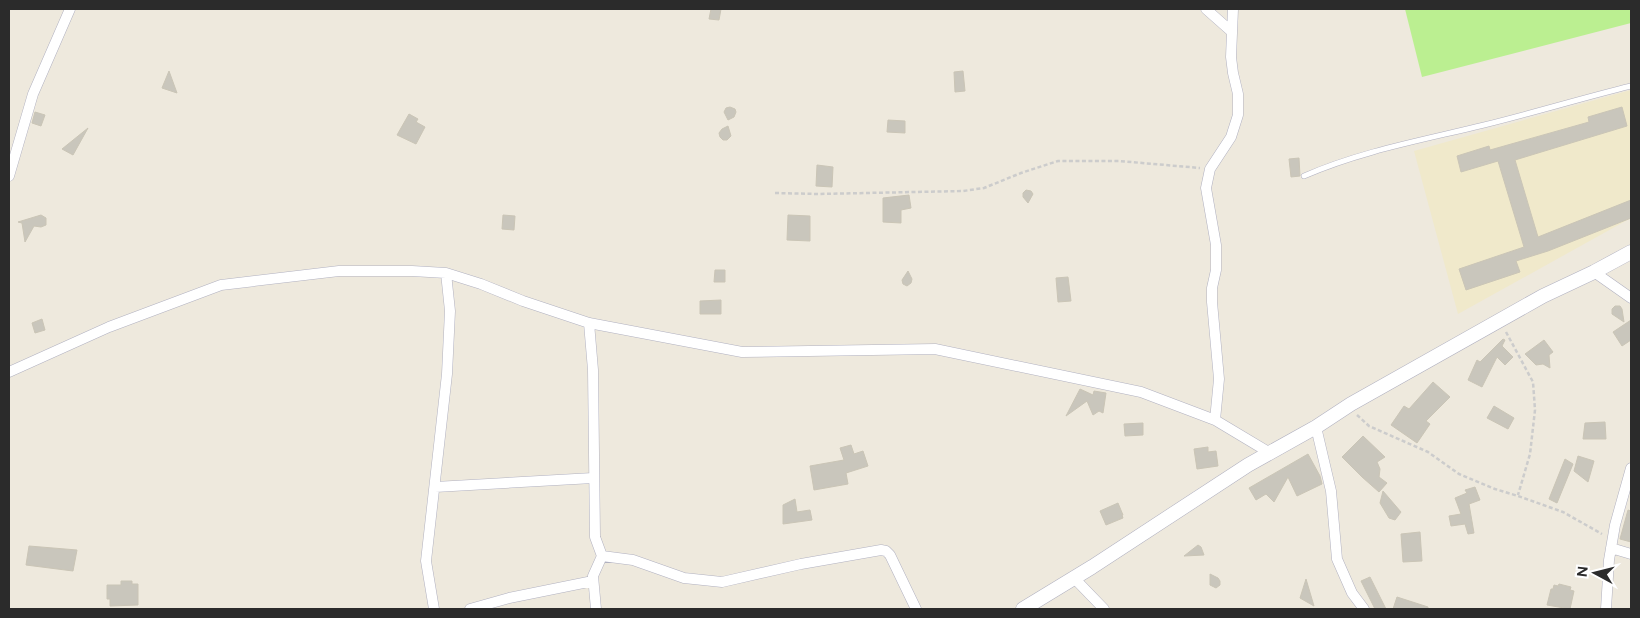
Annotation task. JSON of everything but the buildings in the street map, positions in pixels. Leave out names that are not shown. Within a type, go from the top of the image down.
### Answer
[{"type":"street","points":[[9,176],[33,94],[70,9]]},
{"type":"street","points":[[1206,9],[1232,32]]},
{"type":"street","points":[[1216,420],[1219,379],[1212,288],[1216,270],[1216,246],[1206,188],[1210,169],[1231,137],[1238,116],[1238,94],[1232,73],[1231,57],[1233,9]]},
{"type":"street","points":[[1023,609],[1248,465],[1316,427],[1351,404],[1543,296],[1631,252]]},
{"type":"street","points":[[9,372],[109,327],[221,285],[339,271],[446,273],[589,323],[742,352],[934,349],[1141,392],[1216,420],[1270,453]]},
{"type":"street","points":[[1594,272],[1631,298]]},
{"type":"street","points":[[434,609],[426,561],[447,374],[450,311],[446,273]]},
{"type":"street","points":[[589,323],[593,370],[595,538],[602,556],[593,576],[596,609]]},
{"type":"street","points":[[1316,427],[1331,491],[1337,559],[1352,594],[1361,609]]},
{"type":"street","points":[[1606,609],[1611,544],[1622,496],[1631,468]]},
{"type":"street","points":[[435,487],[593,478]]},
{"type":"street","points":[[1611,544],[1631,554]]},
{"type":"street","points":[[602,556],[633,560],[684,578],[722,582],[881,550],[886,551],[890,555],[916,609]]},
{"type":"street","points":[[1074,578],[1104,609]]},
{"type":"street","points":[[470,609],[509,598],[593,581]]},
{"type":"lane","points":[[1304,176],[1367,153],[1488,124],[1579,98],[1631,86]]},
{"type":"path","points":[[775,193],[962,191],[984,188],[1058,161],[1119,161],[1210,169]]},
{"type":"path","points":[[1500,320],[1532,382],[1535,410],[1530,454],[1518,496]]},
{"type":"path","points":[[1351,404],[1358,418],[1369,426],[1428,452],[1459,474],[1495,489],[1562,512],[1611,544]]},
{"type":"shaded area","points":[[1631,90],[1631,218],[1458,314],[1414,151]]},
{"type":"green space","points":[[1405,9],[1631,9],[1631,23],[1422,77]]}]
